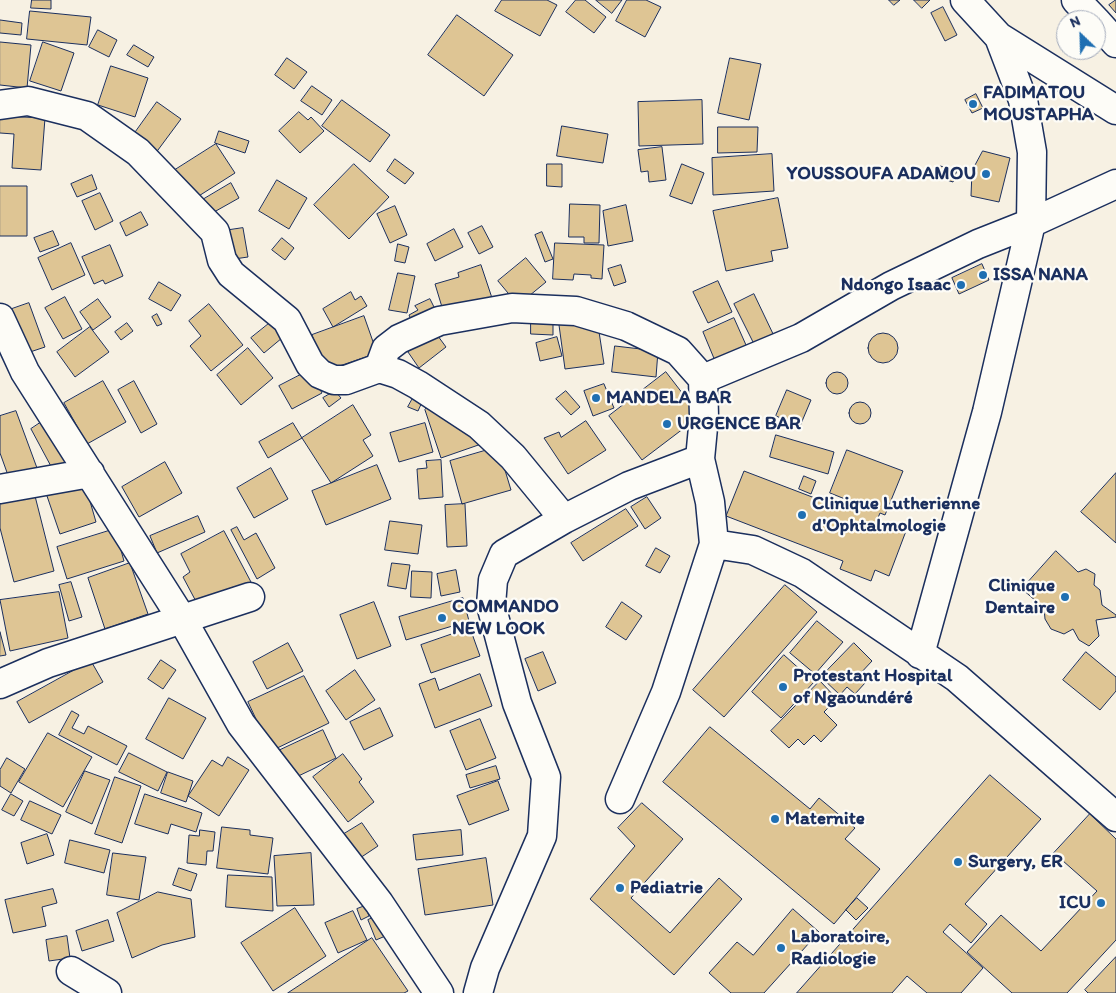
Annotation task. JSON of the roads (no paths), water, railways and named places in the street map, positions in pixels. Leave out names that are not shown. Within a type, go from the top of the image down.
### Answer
[{"type":"street","points":[[965,0],[999,37],[1116,110]]},
{"type":"street","points":[[1076,0],[1085,10]]},
{"type":"street","points":[[1106,33],[1116,43]]},
{"type":"street","points":[[920,654],[986,412],[1031,223],[1032,152],[1023,100],[999,37]]},
{"type":"street","points":[[0,105],[28,101],[87,116],[138,152],[215,232],[222,260],[231,274],[287,320],[310,364],[320,374],[334,380],[346,380],[380,368],[405,377],[479,425],[513,457],[564,519]]},
{"type":"street","points":[[703,379],[801,338],[891,286],[978,244],[1031,223],[1116,184]]},
{"type":"street","points":[[380,368],[386,349],[398,339],[439,321],[512,308],[576,311],[626,326],[678,350],[703,379],[704,417],[700,459],[710,502],[714,544],[666,692],[620,799]]},
{"type":"street","points":[[0,318],[25,372],[182,619],[241,724],[379,903],[439,993]]},
{"type":"street","points":[[478,993],[485,968],[542,836],[546,776],[517,703],[491,605],[493,580],[504,554],[564,519],[628,486],[700,459]]},
{"type":"street","points":[[0,488],[90,473]]},
{"type":"street","points":[[714,544],[754,550],[802,573],[957,678],[1116,817]]},
{"type":"street","points":[[0,684],[48,663],[250,597]]},
{"type":"street","points":[[71,972],[107,993]]},
{"type":"place","name":"FADIMATOU MOUSTAPHA","points":[[973,104]]},
{"type":"place","name":"YOUSSOUFA ADAMOU","points":[[986,174]]},
{"type":"place","name":"ISSA NANA","points":[[983,275]]},
{"type":"place","name":"Ndongo Isaac","points":[[961,285]]},
{"type":"place","name":"MANDELA BAR","points":[[596,398]]},
{"type":"place","name":"URGENCE BAR","points":[[667,424]]},
{"type":"place","name":"Clinique Lutherienne d'Ophtalmologie","points":[[802,515]]},
{"type":"place","name":"Clinique Dentaire","points":[[1065,597]]},
{"type":"place","name":"COMMANDO NEW LOOK","points":[[442,618]]},
{"type":"place","name":"Protestant Hospital of Ngaoundéré","points":[[783,687]]},
{"type":"place","name":"Maternite","points":[[775,819]]},
{"type":"place","name":"Surgery, ER","points":[[958,862]]},
{"type":"place","name":"Pediatrie","points":[[620,888]]},
{"type":"place","name":"ICU","points":[[1101,903]]},
{"type":"place","name":"Laboratoire, Radiologie","points":[[781,948]]}]
